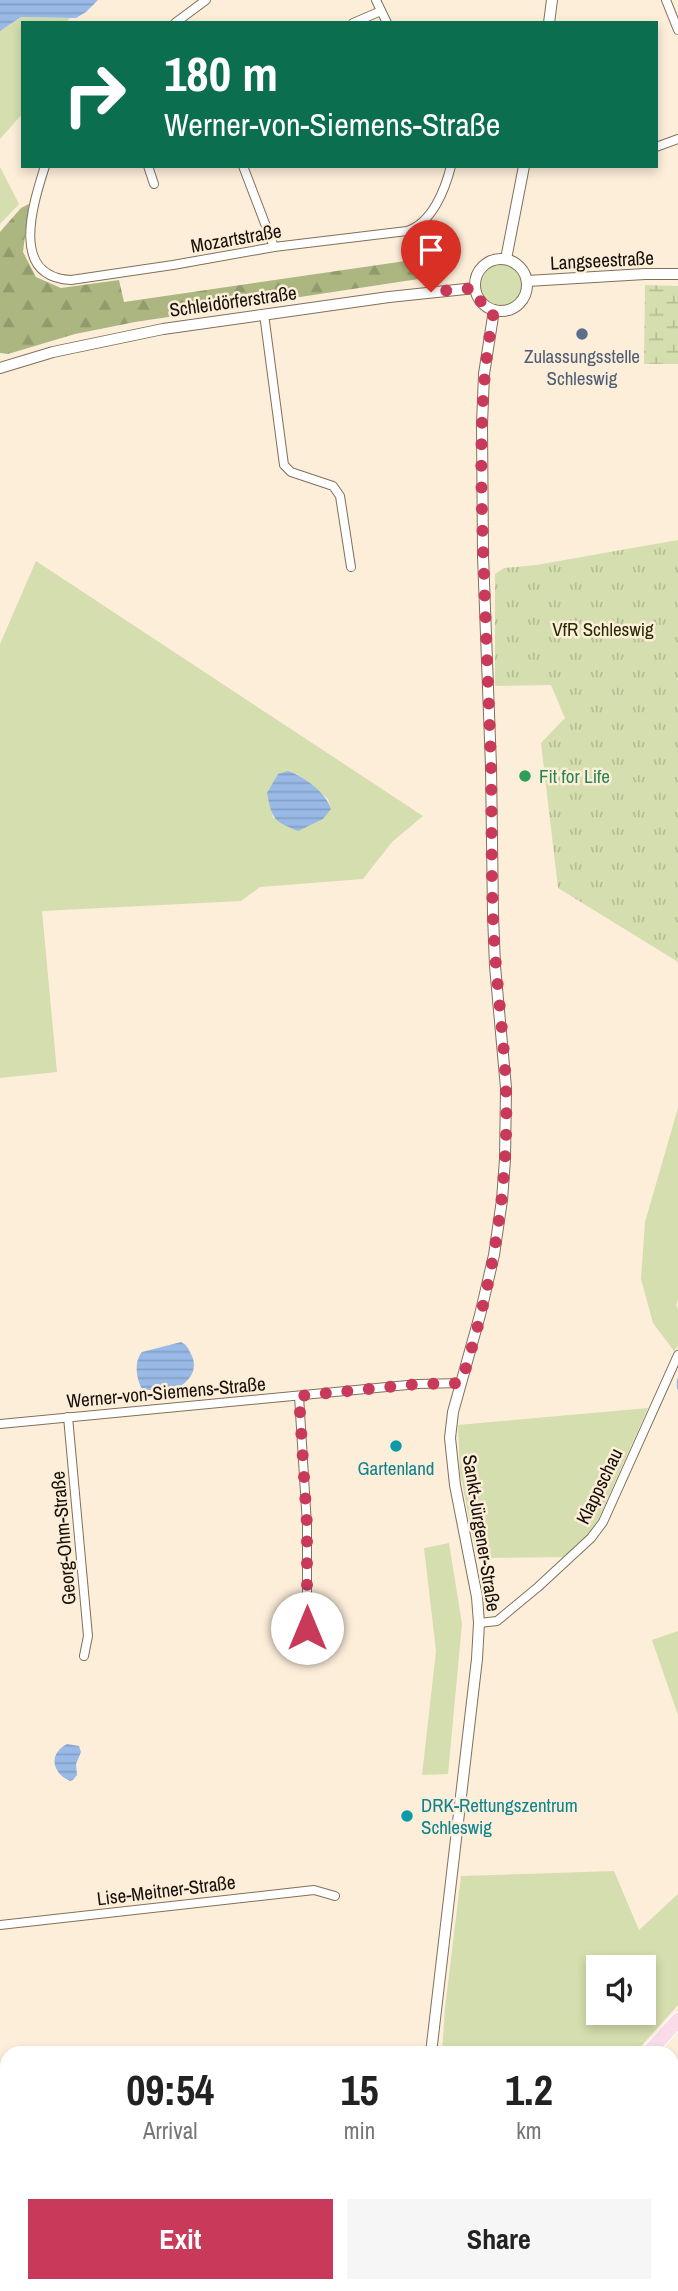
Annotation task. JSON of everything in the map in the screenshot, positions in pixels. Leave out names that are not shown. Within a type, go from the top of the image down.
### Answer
[{"type":"main road","points":[[654,2046],[678,2020]]},
{"type":"street","points":[[178,21],[206,0]]},
{"type":"street","points":[[376,0],[386,21]]},
{"type":"street","points":[[549,21],[552,0]]},
{"type":"street","points":[[666,0],[678,30]]},
{"type":"street","points":[[357,21],[381,10]]},
{"type":"street","points":[[658,145],[678,139]]},
{"type":"street","name":"Mozartstraße","points":[[44,168],[31,222],[32,255],[45,273],[58,280],[173,265],[274,247],[407,231],[426,221],[450,168]]},
{"type":"street","points":[[149,168],[154,184]]},
{"type":"street","points":[[244,168],[274,247]]},
{"type":"street","points":[[506,259],[524,168]]},
{"type":"street","points":[[497,259],[506,259],[520,266],[527,281],[527,290],[519,304],[512,309],[494,310],[481,302],[475,288],[478,272],[483,266],[497,259]]},
{"type":"street","name":"Langseestraße","points":[[527,281],[678,274]]},
{"type":"street","name":"Schleidörferstraße","points":[[0,368],[93,342],[163,329],[390,297],[475,288]]},
{"type":"street","name":"Sankt-Jürgener-Straße","points":[[432,2046],[479,1623],[477,1597],[455,1485],[450,1438],[453,1412],[494,1255],[505,1159],[506,1088],[495,966],[483,556],[484,374],[494,310]]},
{"type":"street","points":[[264,314],[284,465],[291,472],[333,486],[340,496],[351,567]]},
{"type":"street","name":"Klappschau","points":[[479,1623],[497,1621],[591,1538],[603,1522],[678,1355]]},
{"type":"street","name":"Werner-von-Siemens-Straße","points":[[0,1424],[418,1384],[461,1383]]},
{"type":"street","points":[[299,1396],[307,1525],[307,1628]]},
{"type":"street","name":"Georg-Ohm-Straße","points":[[68,1417],[88,1636],[84,1656]]},
{"type":"street","name":"Lise-Meitner-Straße","points":[[0,1925],[314,1890],[335,1896]]},
{"type":"green space","points":[[21,17],[70,18],[67,21],[21,21],[21,115],[0,139],[0,31]]},
{"type":"green space","points":[[0,167],[19,204],[0,224]]},
{"type":"green space","points":[[29,204],[23,252],[36,277],[61,288],[119,280],[124,302],[426,258],[425,278],[135,322],[75,334],[8,354],[0,353],[0,232],[21,208]]},
{"type":"green space","points":[[502,264],[517,270],[523,285],[517,300],[502,306],[487,300],[481,285],[487,270]]},
{"type":"green space","points":[[645,285],[678,286],[678,364],[644,364]]},
{"type":"green space","name":"VfR Schleswig","points":[[678,540],[678,962],[558,888],[541,743],[565,718],[551,685],[495,686],[495,574],[504,568],[536,565]]},
{"type":"green space","points":[[36,561],[423,816],[392,842],[363,879],[260,887],[241,901],[42,911],[57,1072],[0,1078],[0,644]],"holes":[[[297,774],[328,799],[331,809],[273,818],[267,793]]]},
{"type":"green space","points":[[678,1108],[678,1346],[674,1351],[653,1323],[641,1279],[645,1222]]},
{"type":"green space","points":[[648,1408],[599,1518],[587,1537],[567,1557],[477,1558],[460,1473],[458,1425]]},
{"type":"green space","points":[[449,1543],[462,1624],[448,1774],[422,1775],[436,1651],[424,1548]]},
{"type":"green space","points":[[678,1631],[678,1715],[652,1640]]},
{"type":"green space","points":[[614,1871],[639,1930],[678,1894],[678,2005],[641,2046],[442,2046],[461,1876]]},
{"type":"water","points":[[0,0],[98,0],[76,18],[21,17],[0,31]]},
{"type":"water","points":[[288,771],[314,786],[325,797],[331,809],[323,819],[298,831],[275,818],[267,793],[278,774]]},
{"type":"water","points":[[181,1342],[187,1347],[193,1360],[189,1379],[171,1390],[142,1389],[137,1370],[142,1352]]},
{"type":"water","points":[[67,1744],[79,1746],[81,1752],[76,1764],[77,1775],[70,1781],[59,1773],[55,1763],[57,1753]]},
{"type":"waterway","points":[[678,1380],[678,1388]]},
{"type":"place","name":"Zulassungsstelle Schleswig","points":[[582,334]]},
{"type":"place","name":"Fit for Life","points":[[525,776]]},
{"type":"place","name":"Gartenland","points":[[396,1446]]},
{"type":"place","name":"DRK-Rettungszentrum Schleswig","points":[[407,1816]]},
{"type":"route","points":[[307,1628],[307,1525],[299,1396],[418,1384],[461,1383],[494,1255],[502,1200],[506,1088],[493,915],[482,475],[484,374],[494,310],[481,302],[475,288],[431,292]]}]
